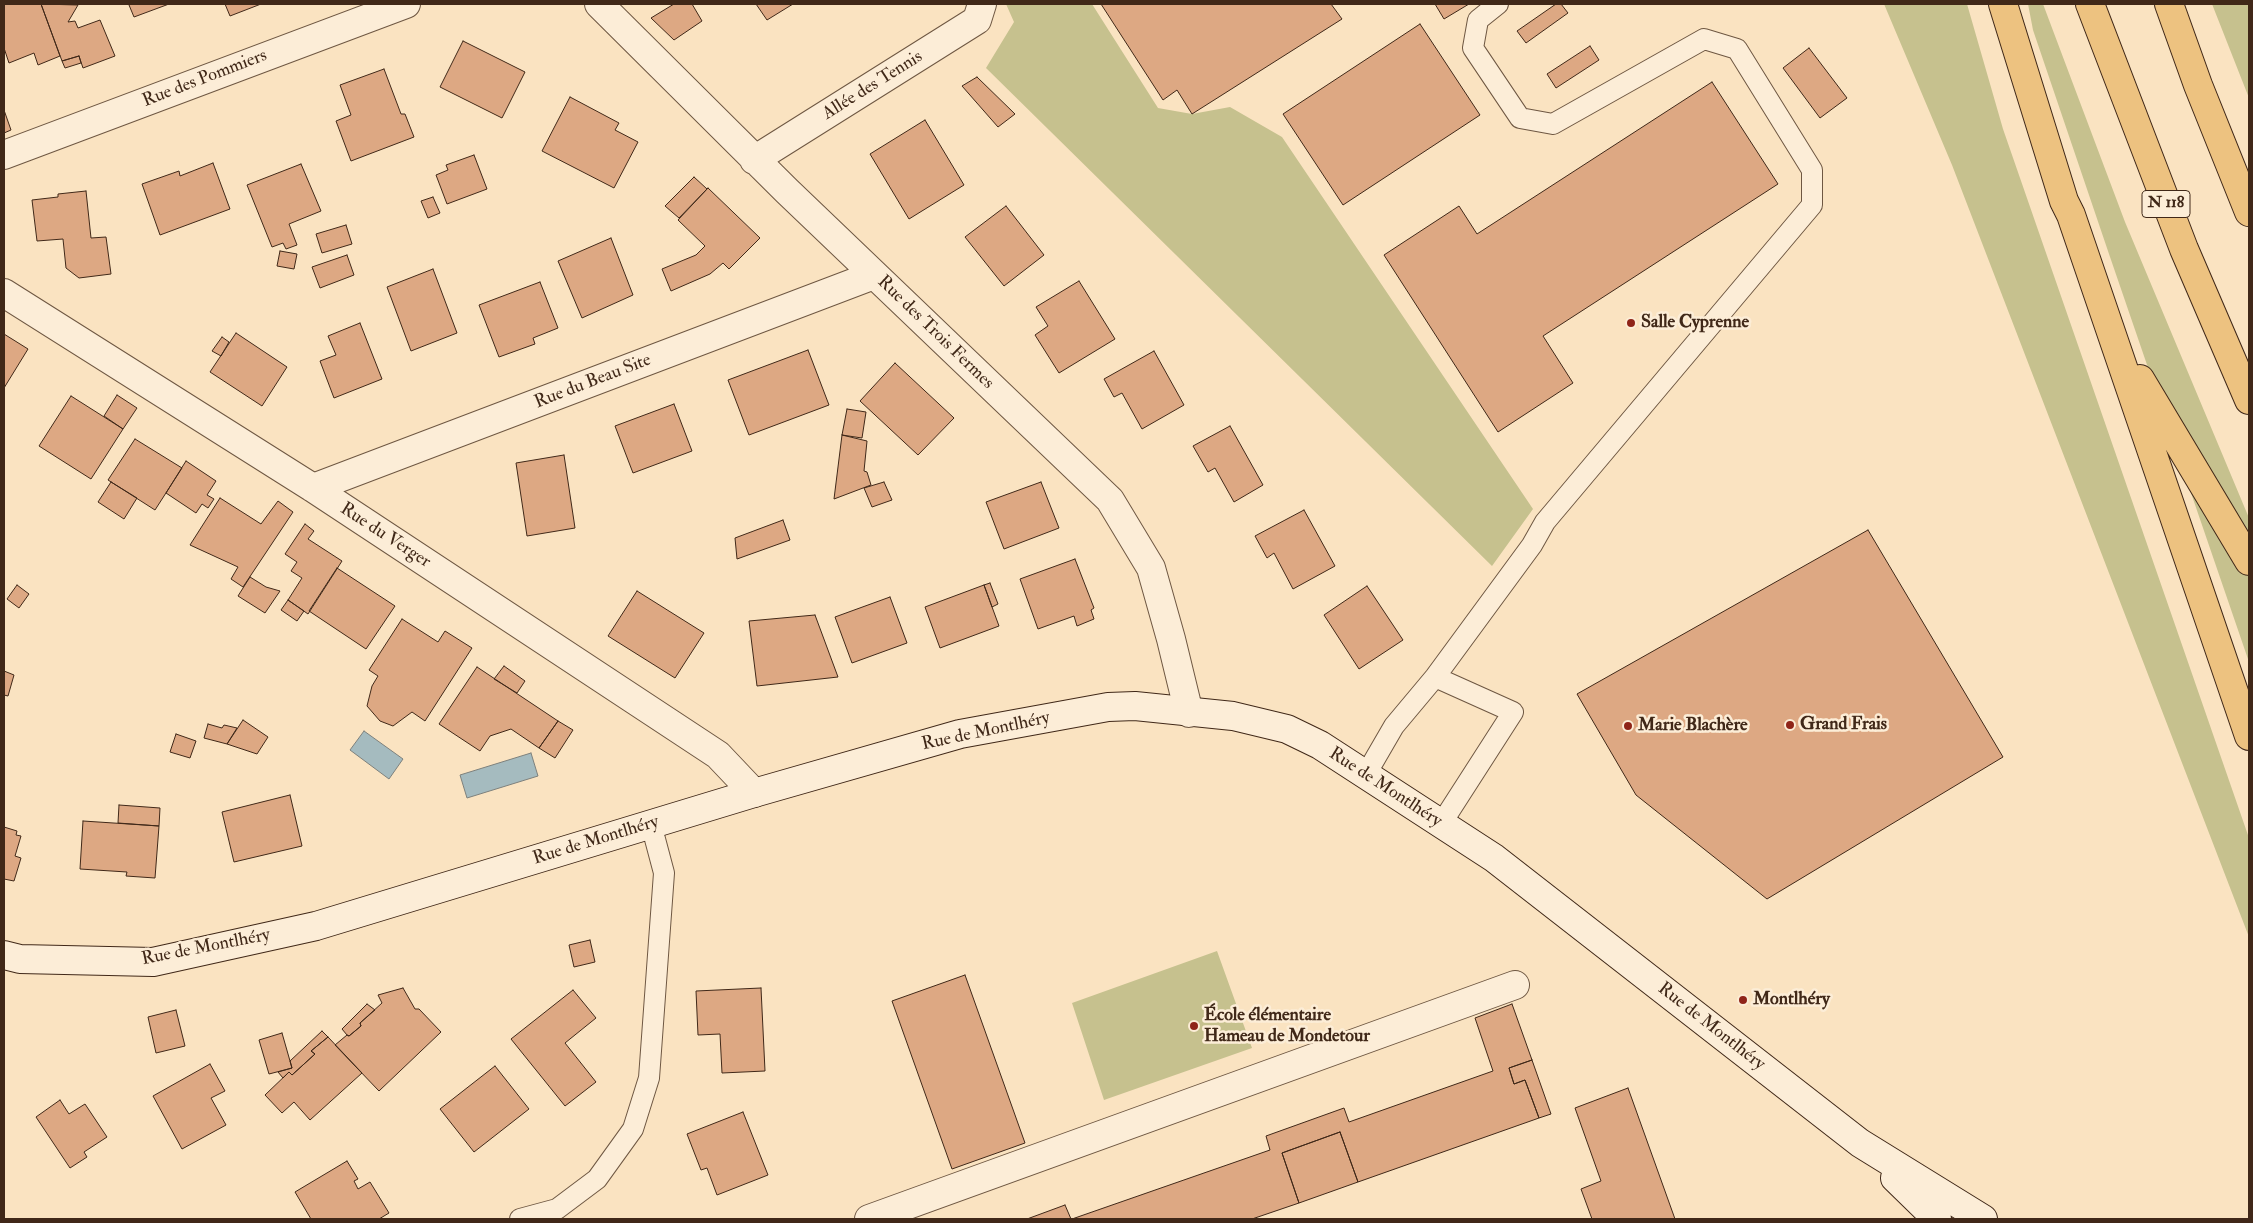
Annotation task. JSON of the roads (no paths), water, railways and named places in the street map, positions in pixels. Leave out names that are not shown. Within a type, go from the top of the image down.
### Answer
[{"type":"highway","points":[[2003,4],[2064,201],[2071,215],[2112,333],[2249,736]]},
{"type":"highway","name":"N 118","points":[[2090,4],[2184,249],[2249,400]]},
{"type":"highway","points":[[2169,4],[2198,85],[2249,212]]},
{"type":"highway","points":[[2112,333],[2249,561]]},
{"type":"street","name":"Rue des Pommiers","points":[[4,155],[406,4]]},
{"type":"street","name":"Rue des Trois Fermes","points":[[599,4],[754,160],[1110,500],[1150,568],[1171,639],[1189,713]]},
{"type":"street","name":"Allée des Tennis","points":[[754,160],[977,20],[982,4]]},
{"type":"street","name":"Rue du Beau Site","points":[[312,488],[874,275]]},
{"type":"street","name":"Rue du Verger","points":[[4,293],[312,488],[718,755],[754,794]]},
{"type":"street","name":"Rue de Montlhéry","points":[[4,955],[20,959],[153,962],[316,926],[651,824],[969,732],[1108,707],[1135,706],[1233,716],[1287,729],[1320,746],[1494,858],[1860,1143],[1983,1219]]},
{"type":"street","points":[[869,1219],[1515,985]]},
{"type":"street","name":"Rue de Montlhéry","points":[[1860,1143],[1937,1219]]},
{"type":"lane","points":[[1365,776],[1394,726],[1435,677],[1532,545],[1545,522],[1812,205],[1812,170],[1736,49],[1704,39],[1553,124],[1520,118],[1473,48],[1478,20],[1498,4]]},
{"type":"lane","points":[[1435,677],[1513,712],[1441,824]]},
{"type":"lane","points":[[520,1219],[557,1209],[597,1179],[633,1129],[649,1078],[664,873],[651,824]]},
{"type":"water","points":[[364,731],[403,759],[389,779],[350,750]]},
{"type":"water","points":[[531,753],[538,776],[467,798],[460,775]]},
{"type":"place","name":"Salle Cyprenne","points":[[1631,323]]},
{"type":"place","name":"Grand Frais","points":[[1790,725]]},
{"type":"place","name":"Marie Blachère","points":[[1628,726]]},
{"type":"place","name":"Montlhéry","points":[[1743,1000]]},
{"type":"place","name":"École élémentaire Hameau de Mondetour","points":[[1194,1026]]}]
